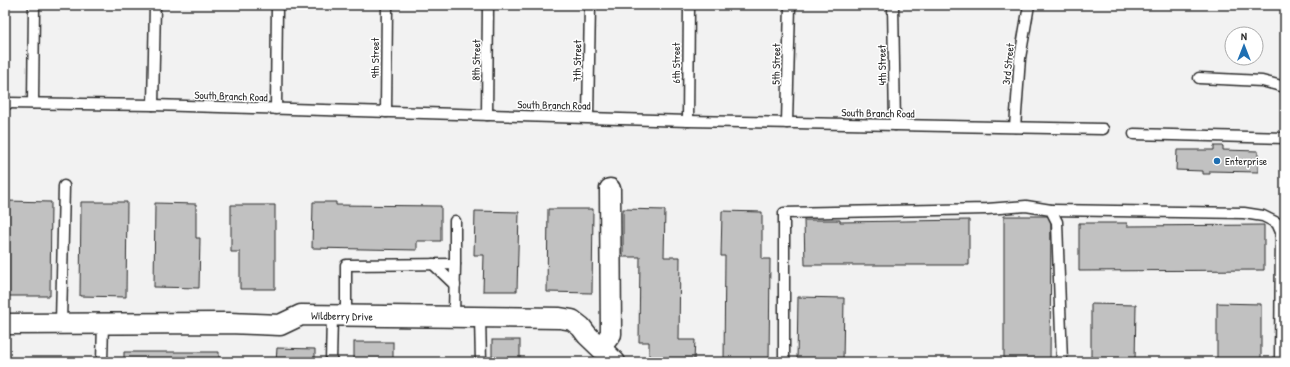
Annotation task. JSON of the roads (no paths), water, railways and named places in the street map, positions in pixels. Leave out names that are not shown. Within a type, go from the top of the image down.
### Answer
[{"type":"street","points":[[601,347],[610,334],[611,329],[610,189]]},
{"type":"street","name":"Wildberry Drive","points":[[5,324],[229,323],[280,325],[301,315],[560,318],[572,320],[581,326],[587,335],[615,362]]},
{"type":"lane","points":[[33,103],[34,5]]},
{"type":"lane","points":[[153,106],[155,5]]},
{"type":"lane","points":[[276,109],[277,5]]},
{"type":"lane","name":"9th Street","points":[[386,112],[387,5]]},
{"type":"lane","name":"8th Street","points":[[487,115],[488,5]]},
{"type":"lane","name":"7th Street","points":[[588,117],[590,5]]},
{"type":"lane","name":"6th Street","points":[[688,121],[689,5]]},
{"type":"lane","name":"5th Street","points":[[787,123],[790,5]]},
{"type":"lane","name":"4th Street","points":[[893,5],[895,125]]},
{"type":"lane","name":"3rd Street","points":[[1015,127],[1020,58],[1029,5]]},
{"type":"lane","points":[[1199,78],[1262,81],[1285,87]]},
{"type":"lane","name":"South Branch Road","points":[[5,103],[588,117],[688,121],[1104,129]]},
{"type":"lane","points":[[1134,134],[1285,138]]},
{"type":"lane","points":[[62,323],[64,186]]},
{"type":"lane","points":[[784,362],[784,213],[987,209],[1026,206],[1051,210],[1244,213],[1263,216],[1277,224],[1281,232],[1280,362]]},
{"type":"lane","points":[[1051,210],[1057,222],[1062,362]]},
{"type":"lane","points":[[454,316],[455,221]]},
{"type":"lane","points":[[434,264],[455,285]]},
{"type":"lane","points":[[331,362],[346,265],[455,264]]},
{"type":"lane","points":[[480,317],[481,362]]},
{"type":"lane","points":[[102,362],[103,323]]},
{"type":"place","name":"Enterprise","points":[[1217,161]]}]
